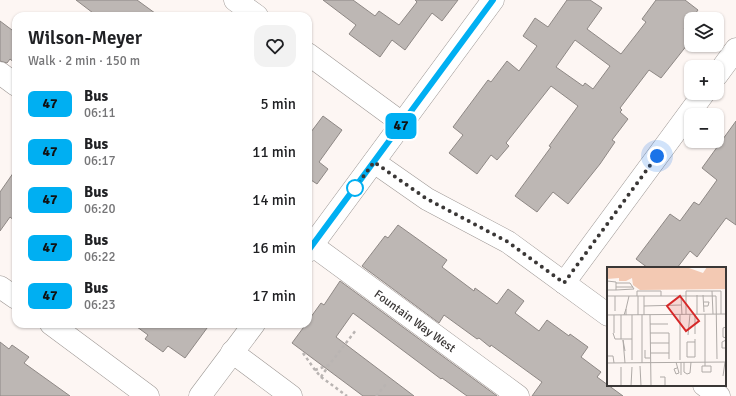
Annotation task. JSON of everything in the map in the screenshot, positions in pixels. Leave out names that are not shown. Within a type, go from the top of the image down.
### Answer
[{"type":"street","points":[[235,0],[252,12]]},
{"type":"street","points":[[312,245],[493,0]]},
{"type":"street","points":[[724,65],[736,49]]},
{"type":"street","points":[[312,57],[402,124]]},
{"type":"street","points":[[0,73],[12,82]]},
{"type":"street","points":[[564,283],[699,100]]},
{"type":"street","points":[[374,162],[427,199],[508,242],[607,314]]},
{"type":"street","name":"Fountain Way West","points":[[312,249],[518,396]]},
{"type":"street","points":[[0,287],[12,295]]},
{"type":"street","points":[[55,328],[148,396]]},
{"type":"street","points":[[200,396],[251,328]]},
{"type":"street","points":[[232,352],[291,396]]},
{"type":"street","points":[[705,386],[720,396]]},
{"type":"path","points":[[321,377],[356,330]]},
{"type":"path","points":[[303,353],[321,377],[347,396]]},
{"type":"path","points":[[315,370],[329,365]]},
{"type":"path","points":[[376,396],[387,383]]},
{"type":"building","points":[[76,0],[137,0],[154,12],[92,12]]},
{"type":"building","points":[[323,0],[353,0],[375,16],[379,11],[399,25],[417,2],[415,0],[458,0],[442,21],[432,13],[405,50],[392,40],[380,57],[349,34],[356,25]]},
{"type":"building","points":[[567,0],[590,0],[602,8],[587,29],[621,54],[646,22],[642,19],[656,0],[685,0],[698,10],[697,12],[684,12],[684,49],[661,78],[649,70],[620,108],[622,110],[620,112],[628,119],[612,140],[615,142],[600,164],[568,204],[553,192],[537,212],[515,196],[551,147],[549,146],[578,106],[551,86],[506,143],[509,146],[497,160],[491,155],[477,174],[449,153],[463,135],[453,127],[488,80],[491,82],[507,61],[519,71],[537,46],[523,36],[535,18],[548,27]],"holes":[[[575,40],[610,66],[593,89],[585,83],[583,86],[556,67]]]},
{"type":"building","points":[[0,21],[12,30],[12,61],[10,59],[7,63],[0,61]]},
{"type":"building","points":[[323,116],[342,130],[319,162],[328,169],[317,184],[312,181],[312,131]]},
{"type":"building","points":[[736,121],[736,225],[726,218],[697,257],[690,251],[678,267],[647,267],[636,259],[670,214],[680,221],[694,202],[699,205],[717,180],[702,168],[716,148],[724,148],[724,138]]},
{"type":"building","points":[[12,175],[12,219],[10,217],[0,231],[0,192]]},
{"type":"building","points":[[398,225],[447,260],[442,267],[474,291],[475,288],[497,304],[508,289],[524,301],[515,313],[539,331],[547,320],[569,336],[570,334],[588,347],[581,357],[601,372],[597,377],[607,384],[607,386],[609,386],[623,396],[532,396],[542,382],[491,345],[490,347],[479,338],[477,339],[444,315],[439,323],[362,266],[385,236],[388,238]]},
{"type":"building","points":[[340,281],[497,396],[467,396],[442,378],[441,379],[353,313],[336,337],[414,396],[363,396],[292,343],[303,328],[312,328],[312,315],[321,303],[324,305]]},
{"type":"building","points":[[138,328],[207,328],[185,358],[168,346],[163,352],[145,339],[148,335]]},
{"type":"building","points":[[0,342],[9,349],[12,345],[29,357],[24,363],[70,396],[0,396]]},
{"type":"bus line","name":"47","points":[[312,246],[493,0]]},
{"type":"route","points":[[355,188],[374,162],[427,199],[508,242],[564,283],[657,156]]}]
